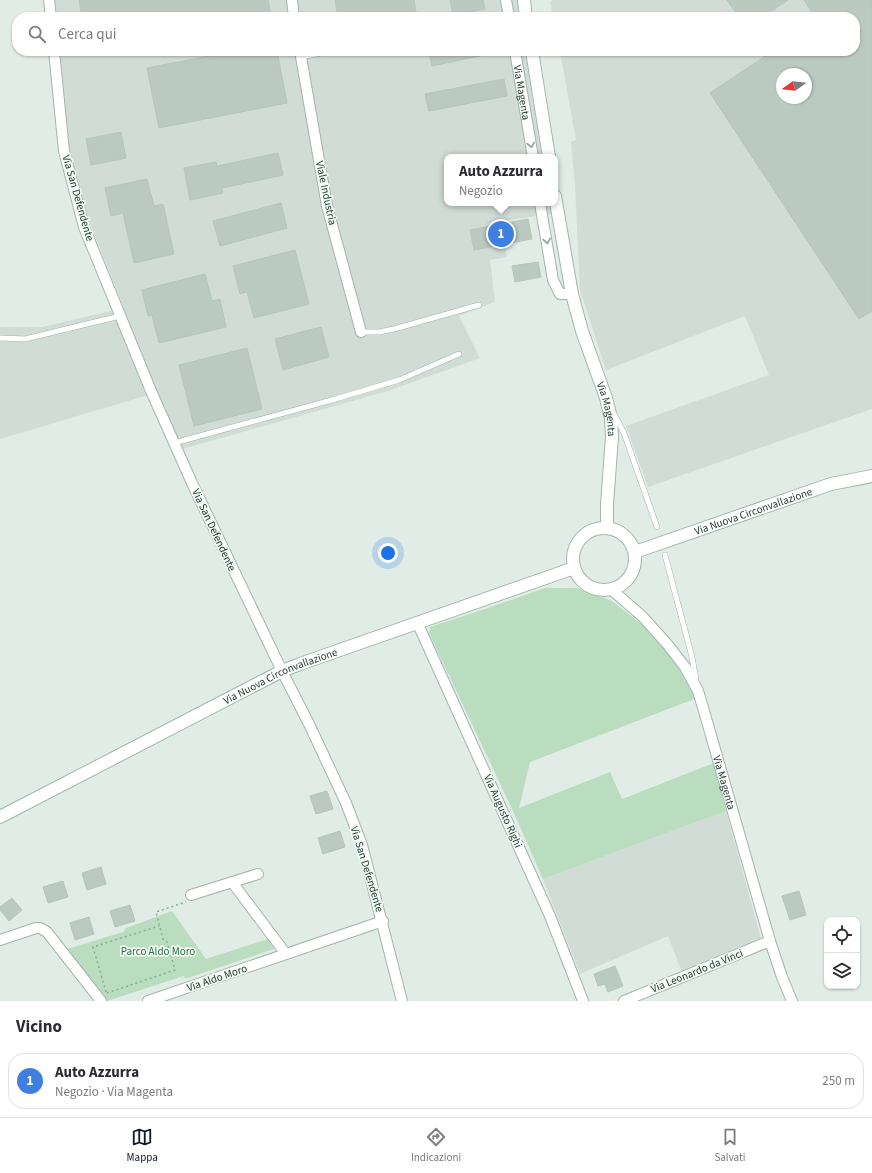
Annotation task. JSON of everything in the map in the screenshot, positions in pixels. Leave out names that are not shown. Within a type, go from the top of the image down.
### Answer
[{"type":"street","points":[[49,0],[50,12]]},
{"type":"street","points":[[292,0],[293,12]]},
{"type":"street","points":[[506,0],[506,12]]},
{"type":"street","points":[[524,0],[525,12]]},
{"type":"street","name":"Via San Defendente","points":[[54,56],[64,151],[70,179],[84,227],[151,391],[192,483],[346,803],[362,845],[402,1001]]},
{"type":"street","name":"Viale Industria","points":[[300,56],[327,206],[361,332]]},
{"type":"street","name":"Via Magenta","points":[[516,56],[532,154]]},
{"type":"street","name":"Via Magenta","points":[[533,56],[549,154]]},
{"type":"street","points":[[541,206],[553,280],[560,294],[572,294]]},
{"type":"street","name":"Via Magenta","points":[[557,206],[572,294],[582,331],[606,398],[611,418],[612,437],[607,504],[607,528]]},
{"type":"street","name":"Via Nuova Circonvallazione","points":[[635,552],[831,484],[872,476]]},
{"type":"street","points":[[607,528],[616,530],[625,535],[631,542],[635,552],[636,561],[634,571],[629,580],[622,586],[612,590],[603,591],[593,589],[578,577],[574,568],[573,558],[575,548],[580,539],[587,533],[597,529],[607,528]]},
{"type":"street","name":"Via Nuova Circonvallazione","points":[[0,817],[282,671],[417,622],[574,568]]},
{"type":"street","name":"Via Magenta","points":[[612,590],[643,617],[668,645],[685,667],[698,691],[770,941],[792,1001]]},
{"type":"street","name":"Via Augusto Righi","points":[[417,622],[550,916],[583,1001]]},
{"type":"street","points":[[191,895],[258,874]]},
{"type":"street","points":[[232,882],[286,954]]},
{"type":"street","name":"Via Aldo Moro","points":[[148,1001],[382,921]]},
{"type":"street","points":[[0,940],[36,928],[43,929],[47,932],[99,1000]]},
{"type":"street","name":"Via Leonardo da Vinci","points":[[624,1001],[770,941]]},
{"type":"lane","points":[[361,332],[379,332],[394,329],[479,305]]},
{"type":"lane","points":[[0,338],[25,339],[120,316]]},
{"type":"lane","points":[[174,443],[399,380],[459,354]]},
{"type":"lane","points":[[606,398],[624,433],[657,527]]},
{"type":"lane","points":[[665,554],[692,657],[698,691]]},
{"type":"path","points":[[99,1000],[108,993],[175,970],[167,942],[163,938],[159,926],[156,912],[190,901],[192,900],[191,895]]},
{"type":"path","points":[[108,993],[106,991],[92,947],[159,926]]},
{"type":"shaded area","points":[[53,0],[517,0],[519,12],[54,12]]},
{"type":"shaded area","points":[[553,0],[872,0],[872,409],[648,487],[626,426],[769,375],[745,316],[606,370],[580,290],[575,186],[571,142],[576,140],[561,56],[860,56],[860,12],[552,12],[550,2]]},
{"type":"shaded area","points":[[58,56],[526,56],[542,154],[444,154],[444,206],[551,206],[552,214],[501,221],[507,257],[490,260],[495,302],[459,316],[480,358],[388,391],[182,449],[155,393],[0,439],[0,327],[42,327],[124,308],[91,226],[69,163]]},
{"type":"shaded area","points":[[726,811],[761,938],[682,972],[668,936],[580,974],[543,879]]},
{"type":"green space","points":[[545,588],[577,588],[612,601],[650,631],[685,674],[697,698],[530,762],[519,808],[610,772],[622,799],[714,763],[726,811],[543,879],[513,811],[429,633],[430,627]]},
{"type":"green space","name":"Parco Aldo Moro","points":[[172,911],[206,959],[268,939],[274,949],[185,979],[184,976],[107,1001],[67,949],[123,932],[126,928]]},
{"type":"building","points":[[79,0],[268,0],[270,12],[81,12]]},
{"type":"building","points":[[335,0],[414,0],[416,12],[337,12]]},
{"type":"building","points":[[450,0],[483,0],[485,9],[469,12],[452,12]]},
{"type":"building","points":[[727,0],[788,0],[770,12],[735,12]]},
{"type":"building","points":[[804,0],[872,0],[872,311],[859,319],[710,93],[766,56],[860,56],[860,12],[812,12]]},
{"type":"building","points":[[209,56],[278,56],[287,103],[159,128],[147,68]]},
{"type":"building","points":[[430,56],[480,56],[432,66]]},
{"type":"building","points":[[504,79],[507,96],[429,111],[425,94]]},
{"type":"building","points":[[121,132],[126,158],[91,165],[86,139]]},
{"type":"building","points":[[278,153],[283,175],[222,188],[223,193],[190,200],[184,168],[216,162],[217,166]]},
{"type":"building","points":[[147,179],[154,206],[163,204],[174,254],[134,263],[123,213],[111,216],[105,188]]},
{"type":"building","points":[[281,203],[287,228],[220,246],[213,221]]},
{"type":"building","points":[[528,219],[532,239],[474,250],[470,230]]},
{"type":"building","points":[[295,250],[309,304],[254,318],[247,292],[240,294],[233,266]]},
{"type":"building","points":[[538,262],[541,277],[515,282],[512,266]]},
{"type":"building","points":[[205,274],[212,301],[220,299],[226,327],[159,343],[152,315],[148,316],[142,290]]},
{"type":"building","points":[[321,327],[329,357],[283,370],[275,339]]},
{"type":"building","points":[[247,348],[262,409],[194,426],[179,365]]},
{"type":"building","points":[[327,791],[333,809],[316,814],[310,796]]},
{"type":"building","points":[[340,831],[345,847],[323,854],[318,838]]},
{"type":"building","points":[[101,867],[106,884],[87,890],[82,873]]},
{"type":"building","points":[[63,881],[68,897],[48,903],[43,887]]},
{"type":"building","points":[[799,891],[806,915],[790,920],[782,896]]},
{"type":"building","points":[[12,898],[22,910],[9,921],[0,910],[0,907]]},
{"type":"building","points":[[130,905],[135,921],[115,927],[110,911]]},
{"type":"building","points":[[89,917],[94,934],[75,940],[70,923]]},
{"type":"building","points":[[615,966],[623,986],[608,992],[605,984],[598,986],[594,974]]},
{"type":"place","name":"Auto Azzurra","points":[[501,234]]}]
